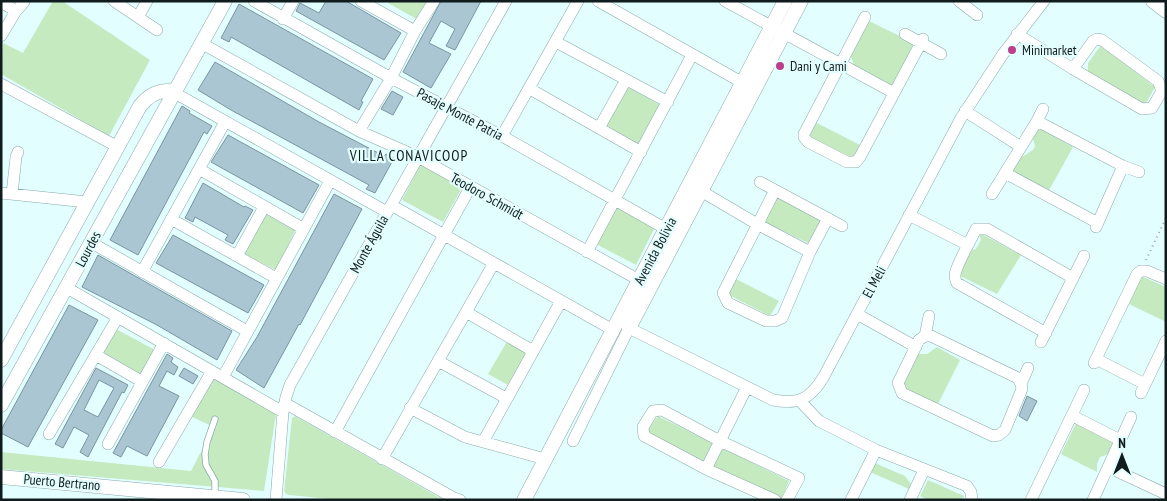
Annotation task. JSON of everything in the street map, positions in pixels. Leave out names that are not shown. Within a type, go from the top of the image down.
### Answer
[{"type":"street","points":[[114,1],[157,30]]},
{"type":"street","points":[[138,17],[147,1]]},
{"type":"street","name":"Lourdes","points":[[1,405],[225,1]]},
{"type":"street","name":"Pasaje Monte Patria","points":[[254,1],[283,19],[502,136],[666,229]]},
{"type":"street","points":[[283,19],[293,1]]},
{"type":"street","points":[[361,1],[415,32]]},
{"type":"street","points":[[380,12],[386,1]]},
{"type":"street","points":[[360,131],[392,78],[415,32],[434,1]]},
{"type":"street","name":"Monte Águila","points":[[276,500],[284,408],[290,385],[506,1]]},
{"type":"street","points":[[502,136],[578,1]]},
{"type":"street","points":[[598,1],[742,83]]},
{"type":"street","points":[[725,1],[894,93]]},
{"type":"street","name":"Avenida Bolivia","points":[[573,441],[629,328],[666,229],[785,1]]},
{"type":"street","name":"Avenida Bolivia","points":[[524,500],[613,330],[645,284],[702,190],[801,1]]},
{"type":"street","points":[[960,1],[977,16]]},
{"type":"street","name":"El Meli","points":[[799,400],[816,390],[946,143],[984,80],[1017,34],[1044,1]]},
{"type":"street","points":[[1153,1],[1166,11]]},
{"type":"street","points":[[1,2],[20,6],[1,36]]},
{"type":"street","points":[[865,17],[805,131],[804,137],[808,142],[847,162],[856,162],[860,157],[922,41]]},
{"type":"street","points":[[904,34],[922,41],[941,54]]},
{"type":"street","points":[[1017,34],[1073,70],[1142,109],[1152,108],[1162,91],[1158,81],[1098,39],[1094,41],[1073,70]]},
{"type":"street","points":[[556,42],[668,102]]},
{"type":"street","name":"Teodoro Schmidt","points":[[202,43],[360,131],[418,157],[645,284]]},
{"type":"street","points":[[587,252],[692,55]]},
{"type":"street","points":[[599,128],[626,80]]},
{"type":"street","points":[[1,84],[118,147]]},
{"type":"street","points":[[530,89],[641,152]]},
{"type":"street","name":"Lourdes","points":[[1,360],[145,100],[161,92],[173,92]]},
{"type":"street","points":[[173,92],[330,181],[444,235],[613,330]]},
{"type":"street","points":[[992,194],[1043,108]]},
{"type":"street","points":[[965,111],[1021,146]]},
{"type":"street","points":[[1037,121],[1123,166],[1139,172]]},
{"type":"street","points":[[142,272],[225,122]]},
{"type":"street","points":[[18,152],[7,194],[87,202]]},
{"type":"street","points":[[1005,173],[1097,225],[1123,166]]},
{"type":"street","points":[[199,169],[304,229]]},
{"type":"street","points":[[223,377],[330,181]]},
{"type":"street","points":[[760,182],[842,226]]},
{"type":"street","points":[[335,432],[471,186]]},
{"type":"street","points":[[702,190],[757,224],[810,252]]},
{"type":"street","points":[[775,190],[723,294],[728,303],[766,321],[775,321],[782,318],[810,252],[828,218]]},
{"type":"street","points":[[237,256],[264,207]]},
{"type":"street","points":[[909,215],[968,245]]},
{"type":"street","points":[[171,220],[276,278]]},
{"type":"street","points":[[1073,278],[987,229],[976,229],[955,273],[957,283],[1044,337],[1084,256]]},
{"type":"street","points":[[92,243],[247,332]]},
{"type":"street","points":[[382,459],[494,263]]},
{"type":"street","points":[[1166,279],[1147,271],[1141,271],[1137,274],[1095,361],[1143,388],[1166,341]]},
{"type":"street","points":[[67,288],[223,377],[335,432],[460,500]]},
{"type":"street","points":[[483,442],[561,301]]},
{"type":"street","points":[[466,312],[533,350]]},
{"type":"street","points":[[857,314],[916,347]]},
{"type":"street","points":[[924,336],[928,316]]},
{"type":"street","points":[[49,434],[118,317]]},
{"type":"street","points":[[629,328],[773,400],[799,400],[819,421],[876,450],[967,486],[971,492],[972,500]]},
{"type":"street","points":[[924,336],[931,336],[1018,378],[1022,389],[1004,430],[993,436],[902,393],[898,383],[919,340],[924,336]]},
{"type":"street","points":[[108,444],[141,381],[164,343]]},
{"type":"street","points":[[96,355],[141,381]]},
{"type":"street","points":[[438,361],[506,398]]},
{"type":"street","points":[[1021,384],[1028,368]]},
{"type":"street","points":[[159,462],[212,371]]},
{"type":"street","points":[[706,469],[746,386]]},
{"type":"street","points":[[1031,500],[1084,390]]},
{"type":"street","points":[[410,408],[465,437],[545,459]]},
{"type":"street","points":[[775,500],[706,469],[644,436],[643,427],[653,411],[657,409],[810,483]]},
{"type":"street","points":[[1073,416],[1120,440]]},
{"type":"street","points":[[1093,500],[1131,417]]},
{"type":"street","points":[[851,500],[876,450]]},
{"type":"street","points":[[1108,467],[1166,494]]},
{"type":"street","points":[[910,500],[924,470]]},
{"type":"street","name":"Puerto Bertrano","points":[[1,477],[243,500]]},
{"type":"street","points":[[787,500],[799,478]]},
{"type":"lane","points":[[214,497],[215,481],[206,465],[205,454],[206,442],[215,419]]},
{"type":"path","points":[[1141,271],[1166,218]]},
{"type":"green space","points":[[53,1],[62,1],[150,60],[109,136],[1,74],[3,43],[23,53]]},
{"type":"green space","points":[[389,1],[431,1],[420,21],[388,3]]},
{"type":"green space","points":[[867,20],[914,43],[893,86],[854,65],[850,54]]},
{"type":"green space","points":[[1101,45],[1155,87],[1145,105],[1088,76],[1088,63]]},
{"type":"green space","points":[[628,87],[660,105],[638,145],[606,125]]},
{"type":"green space","points":[[815,122],[860,145],[853,158],[808,136]]},
{"type":"green space","points":[[1038,127],[1073,147],[1048,192],[1010,174],[1022,157],[1033,150],[1035,146],[1032,136]]},
{"type":"green space","points":[[421,164],[463,186],[443,222],[402,200]]},
{"type":"green space","points":[[775,194],[823,221],[810,244],[762,221]]},
{"type":"green space","points":[[617,202],[656,225],[636,265],[594,243]]},
{"type":"green space","points":[[269,211],[297,227],[276,270],[242,253]]},
{"type":"green space","points":[[978,232],[1021,255],[997,294],[956,274],[968,251],[976,249],[981,240]]},
{"type":"green space","points":[[1141,276],[1166,287],[1166,322],[1129,304]]},
{"type":"green space","points":[[734,278],[779,301],[770,316],[725,293]]},
{"type":"green space","points":[[116,329],[155,350],[141,377],[101,355]]},
{"type":"green space","points":[[509,338],[529,347],[508,385],[488,374]]},
{"type":"green space","points":[[937,347],[960,360],[937,406],[902,388],[918,354],[927,354]]},
{"type":"green space","points":[[213,378],[276,414],[264,491],[1,469],[1,452],[191,471],[214,427],[190,416]]},
{"type":"green space","points":[[295,416],[444,500],[340,500],[286,494],[284,491],[292,418]]},
{"type":"green space","points":[[658,416],[789,481],[781,500],[645,434]]},
{"type":"green space","points":[[1076,423],[1114,442],[1109,454],[1100,457],[1097,464],[1097,472],[1061,454]]},
{"type":"green space","points":[[875,463],[905,476],[911,484],[909,489],[870,472]]},
{"type":"green space","points":[[928,480],[964,496],[962,500],[928,500],[920,496]]},
{"type":"building","points":[[326,1],[346,1],[401,33],[384,60],[296,11],[300,3],[319,13]]},
{"type":"building","points":[[441,1],[481,1],[455,50],[446,46],[455,29],[441,21],[429,43],[451,54],[431,88],[403,72]]},
{"type":"building","points":[[239,4],[373,79],[361,101],[363,102],[359,110],[231,37],[229,42],[221,38]]},
{"type":"building","points":[[215,62],[319,122],[384,156],[386,154],[394,158],[375,193],[366,189],[369,185],[198,90]]},
{"type":"building","points":[[392,91],[403,97],[393,115],[381,109]]},
{"type":"building","points":[[182,106],[190,111],[189,113],[212,126],[207,134],[204,132],[138,255],[110,240]]},
{"type":"building","points":[[228,135],[319,185],[303,213],[211,162]]},
{"type":"building","points":[[203,183],[244,207],[253,210],[233,244],[225,240],[228,235],[195,217],[193,222],[185,218]]},
{"type":"building","points":[[334,194],[362,209],[264,388],[236,370],[257,337]]},
{"type":"building","points":[[173,235],[264,285],[248,313],[156,263]]},
{"type":"building","points":[[98,255],[232,331],[217,360],[157,325],[82,287]]},
{"type":"building","points":[[69,305],[98,320],[28,447],[1,433],[1,430]]},
{"type":"building","points":[[167,354],[173,358],[171,362],[178,367],[174,375],[167,371],[159,386],[179,396],[147,456],[127,446],[121,457],[113,453]]},
{"type":"building","points":[[96,368],[128,385],[124,393],[122,392],[88,457],[80,452],[89,435],[74,427],[63,448],[55,444]],"holes":[[[99,380],[114,388],[98,417],[84,410]]]},
{"type":"building","points":[[184,368],[198,376],[193,384],[179,376]]},
{"type":"building","points":[[1027,396],[1037,401],[1027,421],[1019,416]]},
{"type":"place","name":"Minimarket","points":[[1012,50]]},
{"type":"place","name":"Dani y Cami","points":[[780,66]]},
{"type":"district","name":"VILLA CONAVICOOP","points":[[409,155]]}]
